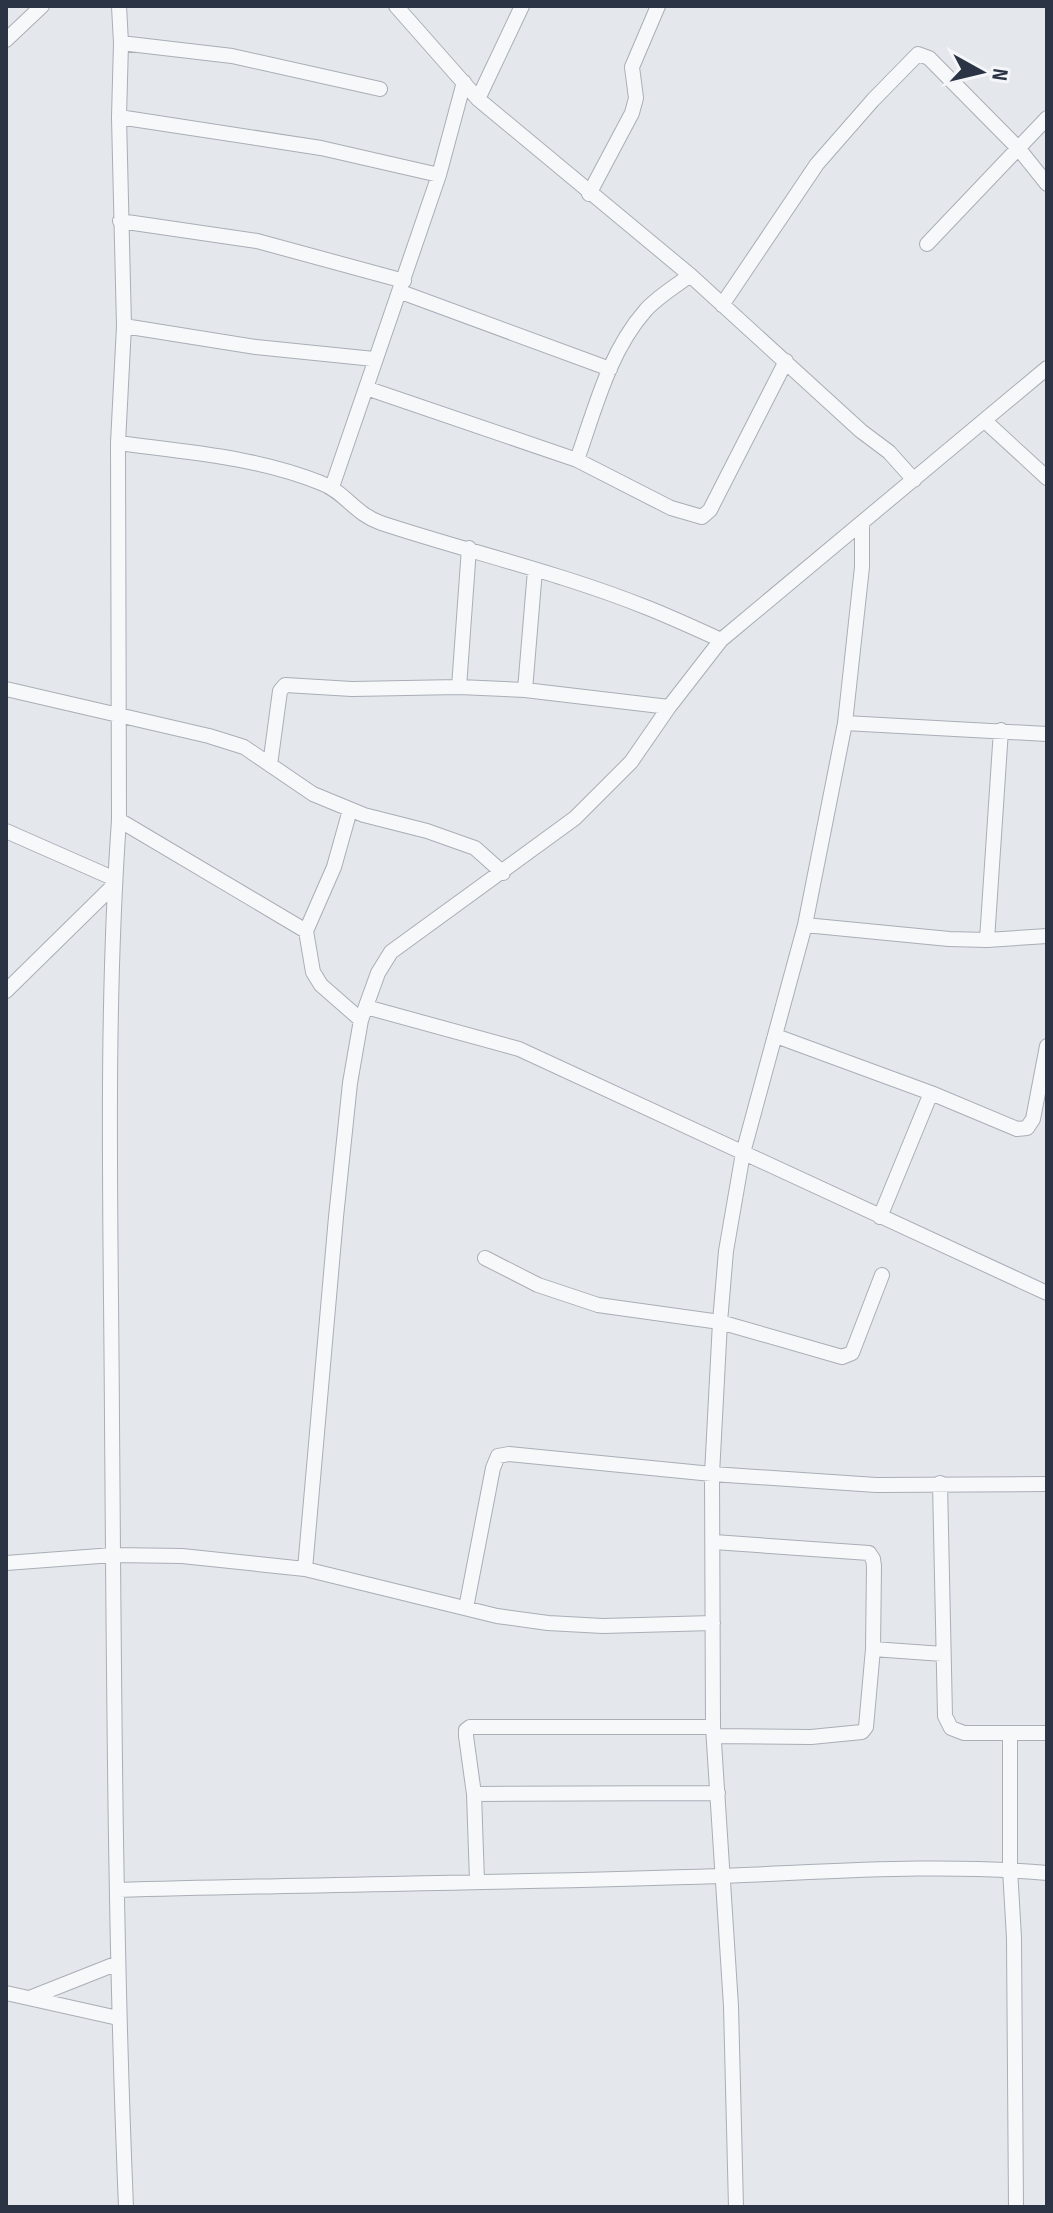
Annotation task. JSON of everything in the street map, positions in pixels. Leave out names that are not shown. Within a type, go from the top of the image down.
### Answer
[{"type":"street","points":[[6,40],[42,6]]},
{"type":"street","points":[[119,6],[124,326],[118,443],[119,820],[110,1109],[118,2018],[126,2207]]},
{"type":"street","points":[[396,6],[478,99],[690,275],[861,431],[889,452],[914,480]]},
{"type":"street","points":[[478,99],[522,6]]},
{"type":"street","points":[[589,194],[632,113],[636,98],[632,67],[658,6]]},
{"type":"street","points":[[121,43],[232,56],[380,89]]},
{"type":"street","points":[[722,305],[817,164],[918,54],[929,58],[1019,149],[1047,184]]},
{"type":"street","points":[[332,487],[439,175],[464,82]]},
{"type":"street","points":[[119,117],[321,148],[439,175]]},
{"type":"street","points":[[927,244],[1047,118]]},
{"type":"street","points":[[120,221],[257,241],[402,286],[610,369]]},
{"type":"street","points":[[577,460],[610,369],[631,329],[648,308],[690,275]]},
{"type":"street","points":[[124,326],[256,347],[374,359]]},
{"type":"street","points":[[366,388],[577,460],[671,508],[702,517],[710,510],[786,361]]},
{"type":"street","points":[[305,1569],[350,1083],[364,1014],[378,973],[391,952],[503,873],[587,807],[631,762],[721,640],[1047,368]]},
{"type":"street","points":[[985,421],[1047,478]]},
{"type":"street","points":[[118,443],[273,466],[332,487],[366,518],[648,607],[721,640]]},
{"type":"street","points":[[736,2207],[731,2006],[713,1731],[712,1474],[720,1322],[726,1251],[743,1153],[805,925],[845,723],[862,567],[862,523]]},
{"type":"street","points":[[459,687],[469,548]]},
{"type":"street","points":[[525,690],[535,570]]},
{"type":"street","points":[[270,765],[280,691],[285,685],[352,689],[459,687],[525,690],[669,707]]},
{"type":"street","points":[[6,689],[209,736],[244,747],[313,794],[350,810],[475,848],[503,873]]},
{"type":"street","points":[[845,723],[1047,734]]},
{"type":"street","points":[[987,940],[1001,730]]},
{"type":"street","points":[[350,810],[334,867],[306,931],[313,972],[321,985],[364,1014],[519,1049],[1047,1293]]},
{"type":"street","points":[[119,820],[306,931]]},
{"type":"street","points":[[6,831],[115,882]]},
{"type":"street","points":[[6,991],[115,882]]},
{"type":"street","points":[[805,925],[987,940],[1047,936]]},
{"type":"street","points":[[776,1036],[931,1093],[1017,1129],[1027,1128],[1033,1119],[1047,1046]]},
{"type":"street","points":[[880,1217],[931,1093]]},
{"type":"street","points":[[485,1258],[538,1285],[598,1305],[720,1322],[842,1357],[852,1353],[882,1275]]},
{"type":"street","points":[[466,1608],[493,1468],[498,1456],[509,1454],[712,1474],[876,1485],[1047,1484]]},
{"type":"street","points":[[940,1483],[945,1716],[951,1728],[964,1733],[1047,1733]]},
{"type":"street","points":[[477,1881],[474,1794],[466,1736],[466,1730],[470,1727],[713,1731],[811,1737],[862,1732],[868,1719],[873,1649],[873,1559],[869,1553],[714,1542]]},
{"type":"street","points":[[6,1563],[113,1555],[182,1556],[305,1569],[497,1616],[548,1623],[603,1626],[713,1623]]},
{"type":"street","points":[[873,1649],[943,1654]]},
{"type":"street","points":[[1010,1733],[1016,2207]]},
{"type":"street","points":[[474,1794],[718,1793]]},
{"type":"street","points":[[118,1890],[721,1876],[894,1868],[1010,1869],[1047,1873]]},
{"type":"street","points":[[32,1997],[118,1963]]},
{"type":"street","points":[[6,1993],[118,2018]]}]
